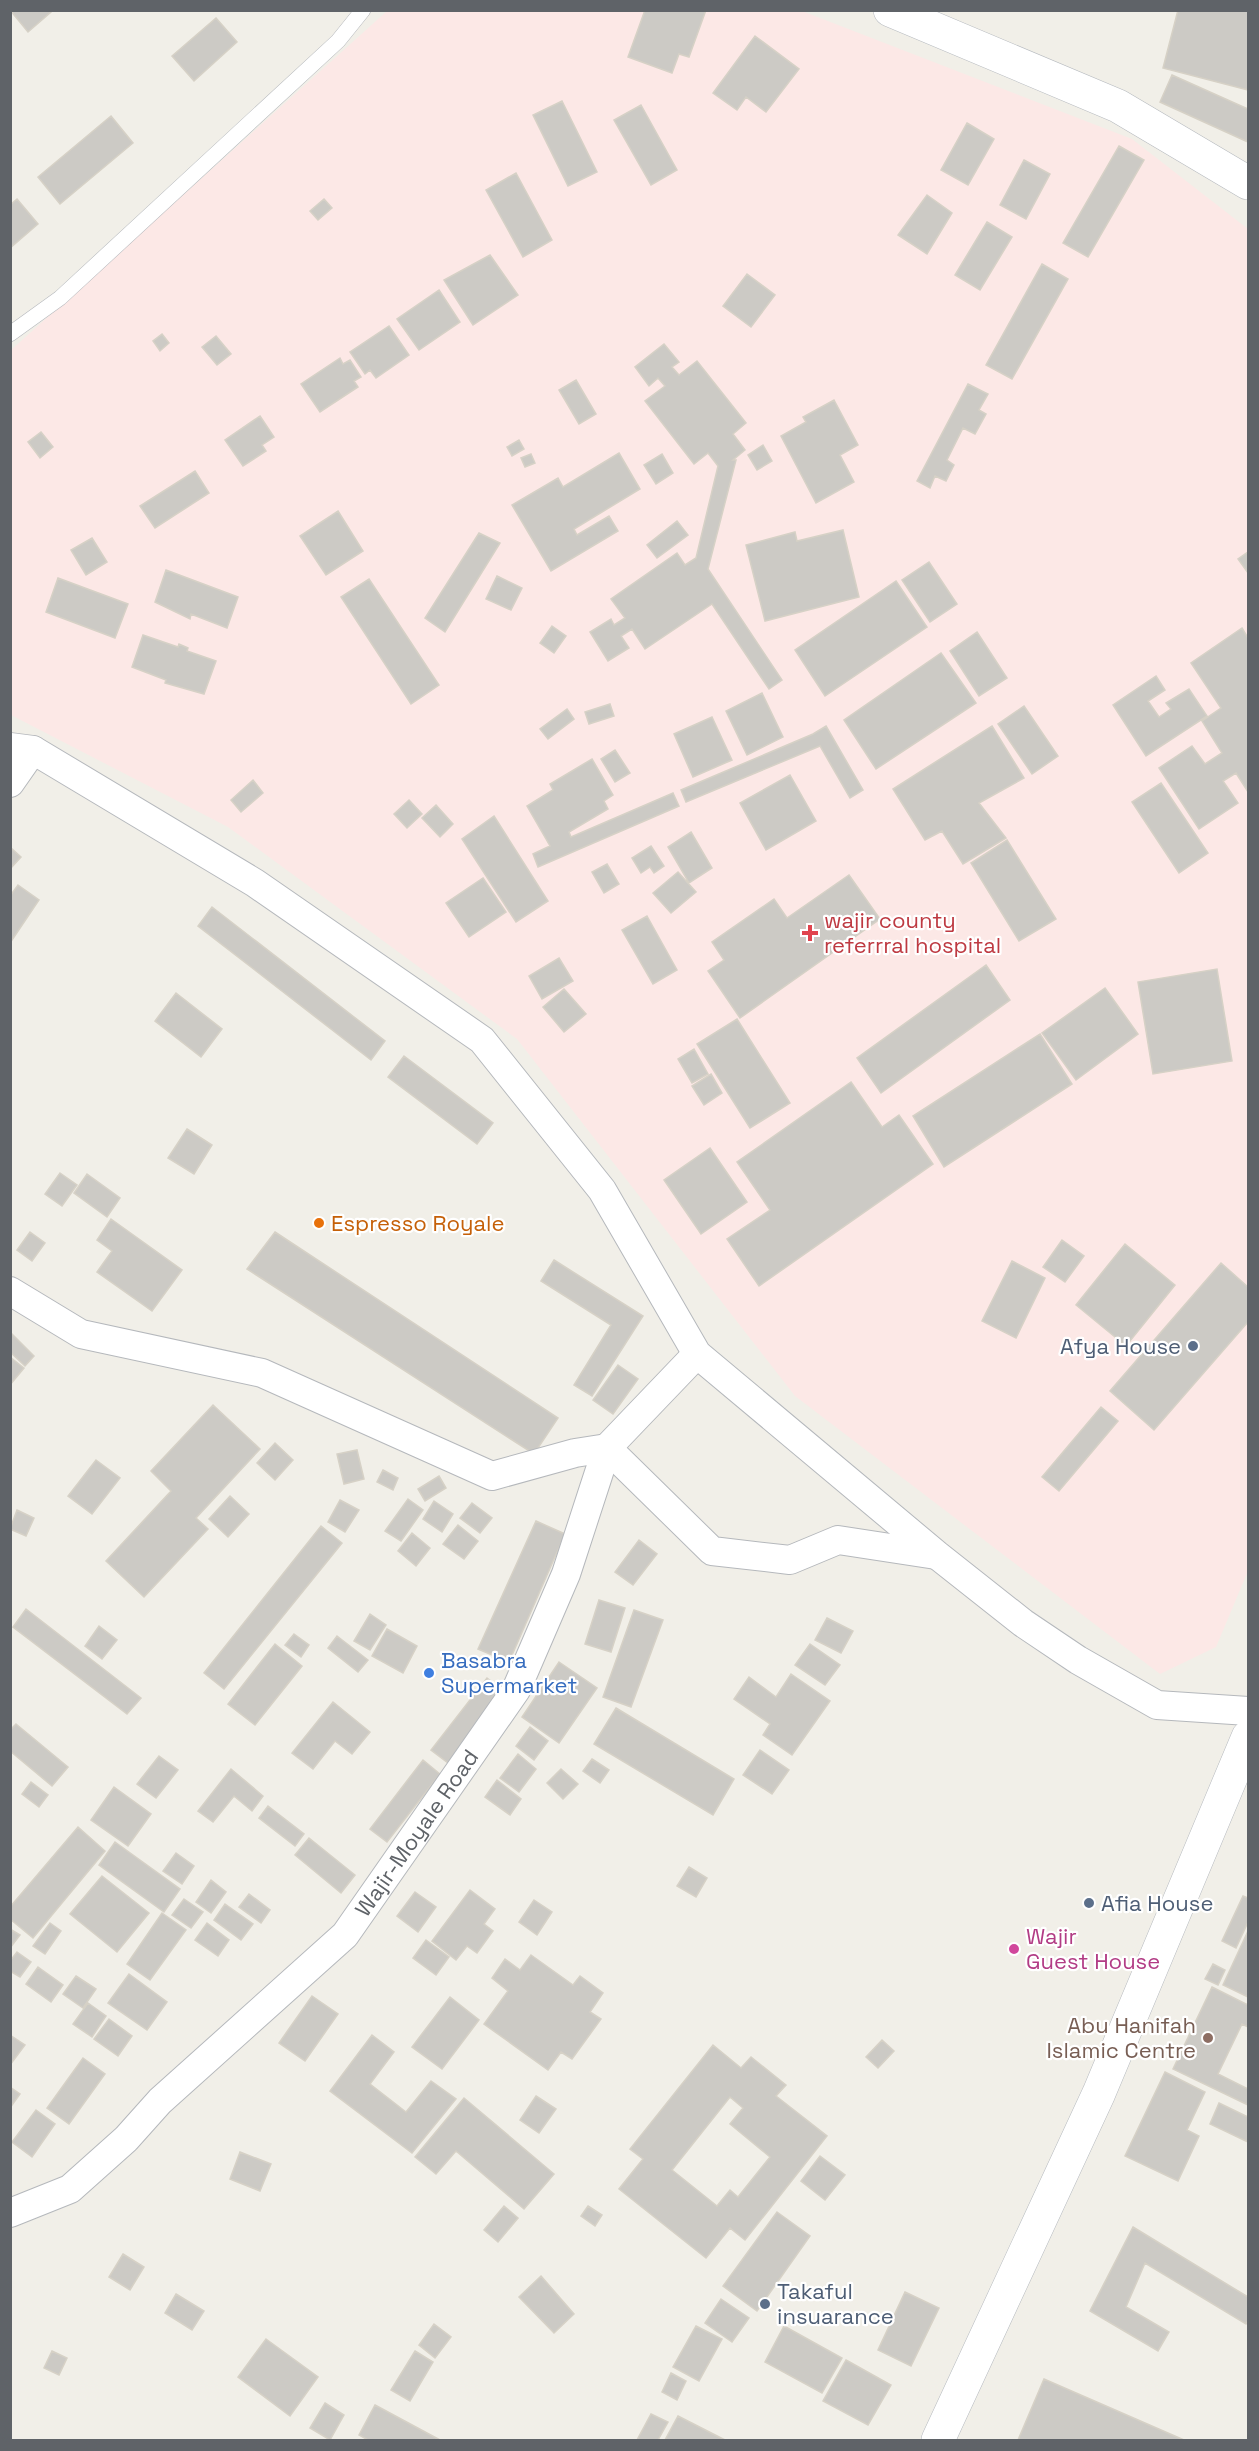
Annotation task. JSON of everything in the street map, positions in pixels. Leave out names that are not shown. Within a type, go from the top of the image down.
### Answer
[{"type":"street","points":[[890,10],[1118,106],[1248,183]]},
{"type":"street","points":[[10,783],[22,749],[255,883],[482,1040],[602,1191],[697,1354],[937,1555],[1023,1623],[1078,1660],[1157,1705],[1248,1711]]},
{"type":"street","points":[[10,1291],[81,1334],[262,1373],[492,1476],[574,1452],[608,1448],[712,1551],[790,1560],[838,1540],[937,1555]]},
{"type":"street","name":"Wajir-Moyale Road","points":[[10,2213],[70,2189],[126,2139],[160,2101],[345,1935],[516,1690],[567,1574],[608,1448],[697,1354]]},
{"type":"street","points":[[938,2440],[1099,2093],[1248,1737]]},
{"type":"lane","points":[[10,334],[68,290],[338,41],[363,10]]},
{"type":"shaded area","name":"wajir county referrral hospital","points":[[387,11],[802,11],[1132,139],[1248,229],[1248,1571],[1216,1647],[1160,1674],[795,1396],[517,1039],[228,827],[11,715],[10,351]]},
{"type":"building","points":[[10,10],[50,10],[51,12],[28,32]]},
{"type":"building","points":[[645,10],[706,10],[689,57],[679,54],[672,73],[628,57]]},
{"type":"building","points":[[1178,10],[1248,10],[1248,90],[1163,68]]},
{"type":"building","points":[[216,18],[237,42],[194,81],[172,56]]},
{"type":"building","points":[[755,36],[799,69],[766,112],[746,97],[737,110],[713,93]]},
{"type":"building","points":[[1172,75],[1248,109],[1248,142],[1160,102]]},
{"type":"building","points":[[562,101],[597,172],[568,186],[533,115]]},
{"type":"building","points":[[641,105],[677,170],[651,185],[614,120]]},
{"type":"building","points":[[111,116],[133,143],[60,204],[38,177]]},
{"type":"building","points":[[967,123],[994,139],[968,185],[941,170]]},
{"type":"building","points":[[1119,146],[1144,160],[1088,257],[1063,243]]},
{"type":"building","points":[[1024,160],[1050,174],[1026,219],[1000,205]]},
{"type":"building","points":[[516,173],[552,240],[523,257],[486,190]]},
{"type":"building","points":[[927,195],[952,213],[927,254],[898,235]]},
{"type":"building","points":[[17,199],[38,224],[10,248],[10,205]]},
{"type":"building","points":[[324,199],[332,208],[318,220],[310,211]]},
{"type":"building","points":[[987,222],[1012,237],[980,290],[955,275]]},
{"type":"building","points":[[490,255],[518,295],[473,325],[444,280]]},
{"type":"building","points":[[1042,264],[1068,279],[1012,379],[986,365]]},
{"type":"building","points":[[747,274],[775,295],[751,327],[723,306]]},
{"type":"building","points":[[439,290],[460,322],[419,350],[397,319]]},
{"type":"building","points":[[389,326],[409,355],[376,378],[370,370],[365,374],[350,352]]},
{"type":"building","points":[[162,334],[169,343],[160,351],[153,341]]},
{"type":"building","points":[[216,336],[231,354],[217,365],[202,347]]},
{"type":"building","points":[[664,344],[679,362],[672,367],[679,375],[697,361],[746,423],[733,434],[745,450],[733,460],[736,460],[708,569],[782,680],[769,689],[712,604],[645,649],[632,629],[621,636],[629,648],[608,661],[590,632],[611,619],[614,625],[625,618],[611,599],[677,553],[685,565],[696,558],[718,466],[708,453],[694,464],[645,401],[665,386],[658,378],[649,386],[635,367]]},
{"type":"building","points":[[340,358],[343,364],[350,360],[361,377],[354,381],[358,387],[320,412],[301,384]]},
{"type":"building","points":[[576,380],[596,414],[579,424],[559,390]]},
{"type":"building","points":[[968,384],[988,394],[979,410],[986,414],[975,434],[963,428],[947,460],[954,465],[946,481],[935,476],[930,488],[917,481]]},
{"type":"building","points":[[834,400],[858,445],[840,455],[854,482],[816,503],[781,436],[806,422],[803,417]]},
{"type":"building","points":[[260,416],[274,437],[262,445],[266,451],[243,466],[225,440]]},
{"type":"building","points":[[41,432],[53,447],[40,458],[28,442]]},
{"type":"building","points":[[519,440],[524,449],[512,456],[507,447]]},
{"type":"building","points":[[763,445],[772,461],[757,470],[748,455]]},
{"type":"building","points":[[619,453],[640,489],[574,529],[577,535],[609,516],[618,531],[551,571],[512,505],[558,478],[563,487]]},
{"type":"building","points":[[531,454],[535,463],[525,467],[521,458]]},
{"type":"building","points":[[662,454],[673,473],[656,484],[644,465]]},
{"type":"building","points":[[195,471],[209,493],[155,528],[140,506]]},
{"type":"building","points":[[338,511],[363,551],[326,575],[300,536]]},
{"type":"building","points":[[677,521],[688,535],[657,558],[647,545]]},
{"type":"building","points":[[843,530],[859,597],[765,621],[746,545],[795,532],[797,541]]},
{"type":"building","points":[[479,533],[500,543],[445,632],[425,618]]},
{"type":"building","points":[[92,538],[107,562],[86,575],[71,550]]},
{"type":"building","points":[[1248,552],[1248,573],[1238,559]]},
{"type":"building","points":[[929,562],[957,604],[930,622],[902,580]]},
{"type":"building","points":[[166,570],[238,597],[227,628],[191,614],[190,619],[155,602]]},
{"type":"building","points":[[497,576],[522,588],[511,610],[486,599]]},
{"type":"building","points":[[58,578],[128,604],[115,638],[46,612]]},
{"type":"building","points":[[369,579],[439,685],[411,704],[341,597]]},
{"type":"building","points":[[896,581],[927,627],[825,696],[795,650]]},
{"type":"building","points":[[552,626],[566,636],[554,653],[540,643]]},
{"type":"building","points":[[1242,628],[1248,638],[1248,792],[1236,773],[1223,781],[1238,803],[1199,829],[1159,768],[1192,746],[1205,764],[1222,753],[1202,721],[1221,708],[1191,663]]},
{"type":"building","points":[[977,632],[1007,678],[979,696],[950,651]]},
{"type":"building","points":[[143,635],[178,647],[179,644],[188,648],[187,651],[216,661],[204,694],[165,683],[166,680],[132,667]]},
{"type":"building","points":[[941,653],[976,703],[876,769],[844,720]]},
{"type":"building","points":[[1156,676],[1165,690],[1148,701],[1159,717],[1171,709],[1166,703],[1189,689],[1207,716],[1146,756],[1113,705]]},
{"type":"building","points":[[762,693],[783,737],[747,755],[726,711]]},
{"type":"building","points":[[610,704],[614,716],[589,724],[585,712]]},
{"type":"building","points":[[1024,706],[1058,756],[1032,774],[998,724]]},
{"type":"building","points":[[567,709],[574,719],[548,739],[540,729]]},
{"type":"building","points":[[712,717],[732,760],[693,777],[674,734]]},
{"type":"building","points":[[826,726],[863,790],[850,798],[820,746],[686,802],[681,790],[813,734]]},
{"type":"building","points":[[992,726],[1024,778],[979,803],[1006,838],[963,864],[942,831],[925,840],[893,789]]},
{"type":"building","points":[[615,750],[630,773],[615,782],[601,759]]},
{"type":"building","points":[[592,759],[613,795],[604,801],[608,809],[569,832],[571,837],[673,793],[679,806],[538,867],[533,854],[550,846],[527,806],[553,790],[550,784]]},
{"type":"building","points":[[790,775],[816,821],[766,850],[740,803]]},
{"type":"building","points":[[253,780],[263,793],[241,812],[231,800]]},
{"type":"building","points":[[1161,783],[1208,853],[1179,873],[1132,802]]},
{"type":"building","points":[[409,800],[422,814],[407,828],[394,814]]},
{"type":"building","points":[[436,805],[453,824],[440,837],[422,818]]},
{"type":"building","points":[[494,816],[548,901],[516,922],[462,839]]},
{"type":"building","points":[[691,832],[712,868],[689,883],[668,847]]},
{"type":"building","points":[[1007,840],[1056,919],[1019,941],[971,863]]},
{"type":"building","points":[[651,846],[664,866],[654,873],[650,867],[641,873],[632,858]]},
{"type":"building","points":[[10,847],[21,857],[10,869]]},
{"type":"building","points":[[607,864],[619,884],[604,893],[592,872]]},
{"type":"building","points":[[678,872],[696,892],[671,913],[653,893]]},
{"type":"building","points":[[849,875],[880,919],[740,1018],[708,971],[724,960],[712,942],[774,899],[787,918]]},
{"type":"building","points":[[483,878],[506,912],[469,937],[446,903]]},
{"type":"building","points":[[18,885],[39,900],[10,943],[10,896]]},
{"type":"building","points":[[212,907],[385,1041],[371,1060],[198,926]]},
{"type":"building","points":[[647,916],[677,970],[653,984],[622,930]]},
{"type":"building","points":[[559,958],[573,981],[542,999],[529,976]]},
{"type":"building","points":[[986,965],[1010,1000],[881,1093],[857,1058]]},
{"type":"building","points":[[1217,969],[1232,1061],[1153,1074],[1138,982]]},
{"type":"building","points":[[1105,988],[1138,1034],[1076,1080],[1042,1033]]},
{"type":"building","points":[[564,989],[586,1014],[564,1032],[543,1007]]},
{"type":"building","points":[[176,993],[222,1029],[201,1057],[155,1021]]},
{"type":"building","points":[[737,1019],[790,1103],[750,1128],[697,1044]]},
{"type":"building","points":[[1040,1034],[1072,1084],[944,1167],[913,1116]]},
{"type":"building","points":[[694,1049],[708,1074],[692,1083],[678,1059]]},
{"type":"building","points":[[404,1056],[493,1123],[477,1144],[388,1077]]},
{"type":"building","points":[[711,1074],[722,1093],[704,1105],[692,1086]]},
{"type":"building","points":[[851,1082],[882,1127],[899,1115],[933,1164],[759,1286],[727,1239],[770,1210],[737,1162]]},
{"type":"building","points":[[187,1129],[212,1145],[194,1174],[168,1158]]},
{"type":"building","points":[[710,1148],[747,1202],[701,1234],[664,1180]]},
{"type":"building","points":[[60,1173],[77,1185],[62,1206],[45,1194]]},
{"type":"building","points":[[87,1174],[120,1198],[107,1217],[74,1193]]},
{"type":"building","points":[[111,1219],[182,1270],[152,1311],[97,1272],[112,1251],[97,1240]]},
{"type":"building","points":[[30,1232],[45,1243],[32,1261],[17,1250]]},
{"type":"building","points":[[275,1232],[558,1418],[534,1454],[247,1269]]},
{"type":"building","points":[[1062,1240],[1084,1256],[1065,1282],[1043,1267]]},
{"type":"building","points":[[1125,1244],[1175,1285],[1126,1346],[1076,1305]]},
{"type":"building","points":[[554,1260],[643,1316],[592,1396],[574,1385],[611,1325],[541,1281]]},
{"type":"building","points":[[1012,1261],[1045,1278],[1016,1338],[982,1321]]},
{"type":"building","points":[[1221,1263],[1248,1287],[1248,1322],[1154,1430],[1110,1391]]},
{"type":"building","points":[[10,1332],[34,1356],[25,1366],[10,1352]]},
{"type":"building","points":[[10,1357],[24,1368],[10,1385]]},
{"type":"building","points":[[618,1365],[638,1379],[613,1414],[593,1400]]},
{"type":"building","points":[[213,1405],[260,1449],[196,1518],[208,1529],[144,1597],[106,1561],[171,1491],[151,1471]]},
{"type":"building","points":[[1101,1407],[1118,1421],[1059,1491],[1042,1477]]},
{"type":"building","points":[[275,1443],[293,1460],[275,1480],[257,1463]]},
{"type":"building","points":[[357,1450],[364,1479],[344,1484],[337,1454]]},
{"type":"building","points":[[96,1460],[120,1478],[92,1514],[68,1496]]},
{"type":"building","points":[[383,1470],[398,1478],[393,1490],[377,1482]]},
{"type":"building","points":[[439,1476],[446,1488],[425,1501],[418,1489]]},
{"type":"building","points":[[230,1496],[249,1514],[228,1537],[209,1519]]},
{"type":"building","points":[[408,1499],[423,1510],[401,1541],[385,1531]]},
{"type":"building","points":[[340,1500],[359,1510],[345,1532],[328,1522]]},
{"type":"building","points":[[434,1501],[453,1514],[442,1532],[423,1519]]},
{"type":"building","points":[[472,1503],[492,1518],[480,1533],[460,1518]]},
{"type":"building","points":[[17,1510],[34,1518],[26,1536],[10,1529]]},
{"type":"building","points":[[536,1521],[565,1534],[509,1662],[478,1649]]},
{"type":"building","points":[[458,1525],[478,1541],[464,1559],[443,1544]]},
{"type":"building","points":[[321,1526],[342,1543],[224,1689],[204,1673]]},
{"type":"building","points":[[412,1533],[430,1548],[416,1566],[398,1551]]},
{"type":"building","points":[[639,1540],[657,1554],[633,1585],[615,1572]]},
{"type":"building","points":[[599,1600],[625,1608],[611,1652],[585,1644]]},
{"type":"building","points":[[26,1609],[141,1698],[127,1714],[13,1627]]},
{"type":"building","points":[[634,1610],[663,1620],[631,1707],[603,1697]]},
{"type":"building","points":[[370,1614],[386,1625],[370,1650],[354,1641]]},
{"type":"building","points":[[827,1618],[853,1631],[841,1653],[815,1640]]},
{"type":"building","points":[[99,1626],[117,1640],[102,1659],[85,1646]]},
{"type":"building","points":[[387,1629],[417,1646],[403,1673],[372,1656]]},
{"type":"building","points":[[294,1634],[309,1645],[301,1657],[285,1645]]},
{"type":"building","points":[[337,1636],[368,1660],[358,1672],[328,1648]]},
{"type":"building","points":[[275,1644],[302,1666],[255,1725],[228,1704]]},
{"type":"building","points":[[810,1644],[840,1665],[825,1685],[795,1665]]},
{"type":"building","points":[[559,1662],[597,1688],[559,1743],[522,1717]]},
{"type":"building","points":[[791,1674],[830,1701],[792,1755],[763,1735],[770,1724],[734,1699],[749,1677],[776,1697]]},
{"type":"building","points":[[487,1678],[509,1695],[452,1766],[431,1750]]},
{"type":"building","points":[[333,1702],[370,1732],[352,1754],[335,1741],[313,1769],[292,1753]]},
{"type":"building","points":[[616,1708],[734,1779],[713,1815],[594,1744]]},
{"type":"building","points":[[16,1724],[68,1767],[52,1786],[10,1751],[10,1730]]},
{"type":"building","points":[[530,1727],[548,1741],[534,1760],[516,1746]]},
{"type":"building","points":[[760,1750],[789,1770],[772,1794],[743,1775]]},
{"type":"building","points":[[518,1754],[536,1769],[519,1792],[500,1778]]},
{"type":"building","points":[[159,1756],[178,1770],[156,1798],[137,1784]]},
{"type":"building","points":[[592,1759],[609,1770],[600,1783],[583,1771]]},
{"type":"building","points":[[423,1760],[440,1774],[387,1842],[370,1829]]},
{"type":"building","points":[[231,1769],[263,1796],[252,1811],[234,1796],[213,1822],[198,1811]]},
{"type":"building","points":[[561,1769],[578,1784],[563,1799],[547,1783]]},
{"type":"building","points":[[497,1780],[521,1799],[510,1815],[485,1797]]},
{"type":"building","points":[[31,1782],[48,1795],[39,1807],[22,1794]]},
{"type":"building","points":[[114,1787],[151,1814],[128,1846],[91,1820]]},
{"type":"building","points":[[268,1806],[304,1834],[295,1846],[259,1818]]},
{"type":"building","points":[[78,1827],[105,1851],[33,1938],[10,1919],[10,1907]]},
{"type":"building","points":[[309,1838],[355,1875],[341,1893],[295,1855]]},
{"type":"building","points":[[115,1842],[180,1889],[164,1912],[99,1865]]},
{"type":"building","points":[[176,1853],[194,1866],[182,1884],[163,1871]]},
{"type":"building","points":[[689,1867],[707,1878],[696,1897],[677,1886]]},
{"type":"building","points":[[102,1876],[149,1913],[117,1952],[70,1914]]},
{"type":"building","points":[[211,1880],[226,1892],[211,1913],[196,1902]]},
{"type":"building","points":[[470,1890],[495,1909],[484,1924],[493,1931],[477,1953],[467,1946],[456,1960],[432,1941]]},
{"type":"building","points":[[415,1892],[436,1907],[418,1932],[397,1916]]},
{"type":"building","points":[[249,1894],[270,1910],[261,1923],[239,1907]]},
{"type":"building","points":[[1243,1896],[1248,1898],[1248,1922],[1236,1948],[1222,1941]]},
{"type":"building","points":[[184,1899],[203,1912],[191,1928],[172,1915]]},
{"type":"building","points":[[534,1900],[552,1912],[537,1935],[519,1922]]},
{"type":"building","points":[[225,1904],[253,1924],[241,1940],[214,1920]]},
{"type":"building","points":[[162,1913],[186,1930],[150,1980],[127,1964]]},
{"type":"building","points":[[50,1923],[61,1931],[45,1954],[33,1946]]},
{"type":"building","points":[[207,1923],[229,1940],[218,1956],[195,1940]]},
{"type":"building","points":[[10,1929],[20,1935],[10,1948]]},
{"type":"building","points":[[1248,1931],[1248,1997],[1223,1985]]},
{"type":"building","points":[[426,1940],[449,1957],[436,1975],[413,1958]]},
{"type":"building","points":[[17,1952],[31,1962],[20,1977],[10,1971],[10,1961]]},
{"type":"building","points":[[531,1955],[573,1985],[580,1976],[603,1993],[590,2012],[601,2019],[572,2059],[561,2052],[548,2070],[484,2024],[508,1991],[492,1978],[505,1959],[520,1970]]},
{"type":"building","points":[[1213,1964],[1225,1970],[1218,1985],[1205,1979]]},
{"type":"building","points":[[38,1967],[63,1985],[51,2002],[26,1984]]},
{"type":"building","points":[[129,1974],[167,2002],[147,2030],[108,2003]]},
{"type":"building","points":[[76,1976],[96,1989],[83,2008],[63,1994]]},
{"type":"building","points":[[1212,1987],[1248,2005],[1248,2027],[1242,2024],[1218,2074],[1248,2089],[1248,2105],[1173,2069]]},
{"type":"building","points":[[312,1996],[338,2014],[305,2061],[279,2043]]},
{"type":"building","points":[[450,1997],[479,2020],[442,2069],[412,2047]]},
{"type":"building","points":[[88,2003],[106,2016],[92,2037],[73,2024]]},
{"type":"building","points":[[109,2019],[132,2036],[118,2056],[94,2039]]},
{"type":"building","points":[[10,2035],[25,2045],[10,2065]]},
{"type":"building","points":[[372,2035],[394,2052],[370,2084],[406,2112],[431,2081],[456,2099],[412,2153],[330,2091]]},
{"type":"building","points":[[882,2040],[894,2051],[878,2068],[866,2057]]},
{"type":"building","points":[[713,2045],[741,2068],[751,2057],[786,2085],[776,2096],[827,2136],[745,2240],[730,2228],[706,2258],[619,2189],[643,2159],[630,2149]],"holes":[[[730,2097],[743,2108],[730,2124],[770,2157],[738,2197],[730,2190],[717,2206],[672,2170]]]},
{"type":"building","points":[[83,2058],[105,2074],[69,2124],[47,2108]]},
{"type":"building","points":[[1165,2072],[1205,2092],[1187,2130],[1199,2136],[1178,2181],[1125,2156]]},
{"type":"building","points":[[10,2087],[20,2094],[10,2108]]},
{"type":"building","points":[[536,2096],[556,2109],[539,2133],[520,2120]]},
{"type":"building","points":[[464,2098],[554,2174],[524,2209],[456,2151],[436,2174],[415,2157]]},
{"type":"building","points":[[1219,2103],[1248,2117],[1248,2142],[1210,2124]]},
{"type":"building","points":[[36,2110],[55,2124],[32,2157],[12,2142]]},
{"type":"building","points":[[240,2152],[271,2164],[260,2191],[230,2179]]},
{"type":"building","points":[[820,2156],[845,2175],[825,2200],[801,2181]]},
{"type":"building","points":[[504,2206],[518,2218],[498,2242],[484,2230]]},
{"type":"building","points":[[588,2206],[602,2215],[595,2226],[581,2216]]},
{"type":"building","points":[[777,2212],[810,2236],[757,2311],[723,2286]]},
{"type":"building","points":[[1133,2227],[1248,2297],[1246,2324],[1145,2263],[1126,2307],[1169,2332],[1158,2351],[1090,2311]]},
{"type":"building","points":[[123,2254],[144,2267],[130,2290],[109,2277]]},
{"type":"building","points":[[541,2276],[574,2314],[554,2333],[519,2297]]},
{"type":"building","points":[[905,2292],[939,2308],[911,2366],[878,2350]]},
{"type":"building","points":[[176,2294],[204,2311],[192,2330],[165,2313]]},
{"type":"building","points":[[721,2299],[749,2318],[732,2342],[705,2323]]},
{"type":"building","points":[[434,2324],[451,2337],[435,2358],[419,2345]]},
{"type":"building","points":[[696,2326],[722,2339],[699,2381],[673,2367]]},
{"type":"building","points":[[784,2326],[842,2358],[822,2393],[765,2362]]},
{"type":"building","points":[[266,2339],[318,2377],[290,2416],[238,2377]]},
{"type":"building","points":[[52,2351],[67,2358],[59,2375],[44,2368]]},
{"type":"building","points":[[415,2351],[433,2362],[410,2401],[391,2390]]},
{"type":"building","points":[[846,2360],[891,2385],[868,2425],[823,2401]]},
{"type":"building","points":[[671,2373],[686,2381],[677,2400],[662,2392]]},
{"type":"building","points":[[1044,2379],[1184,2440],[1018,2440]]},
{"type":"building","points":[[325,2403],[344,2415],[330,2440],[310,2428]]},
{"type":"building","points":[[375,2405],[440,2440],[368,2440],[359,2435]]},
{"type":"building","points":[[651,2414],[668,2422],[658,2440],[637,2440]]},
{"type":"building","points":[[678,2416],[725,2440],[665,2440]]},
{"type":"place","name":"wajir county referrral hospital","points":[[810,933]]},
{"type":"place","name":"Espresso Royale","points":[[319,1223]]},
{"type":"place","name":"Afya House","points":[[1193,1346]]},
{"type":"place","name":"Basabra Supermarket","points":[[429,1673]]},
{"type":"place","name":"Afia House","points":[[1089,1903]]},
{"type":"place","name":"Wajir Guest House","points":[[1014,1949]]},
{"type":"place","name":"Abu Hanifah Islamic Centre","points":[[1208,2038]]},
{"type":"place","name":"Takaful insuarance","points":[[765,2304]]}]
